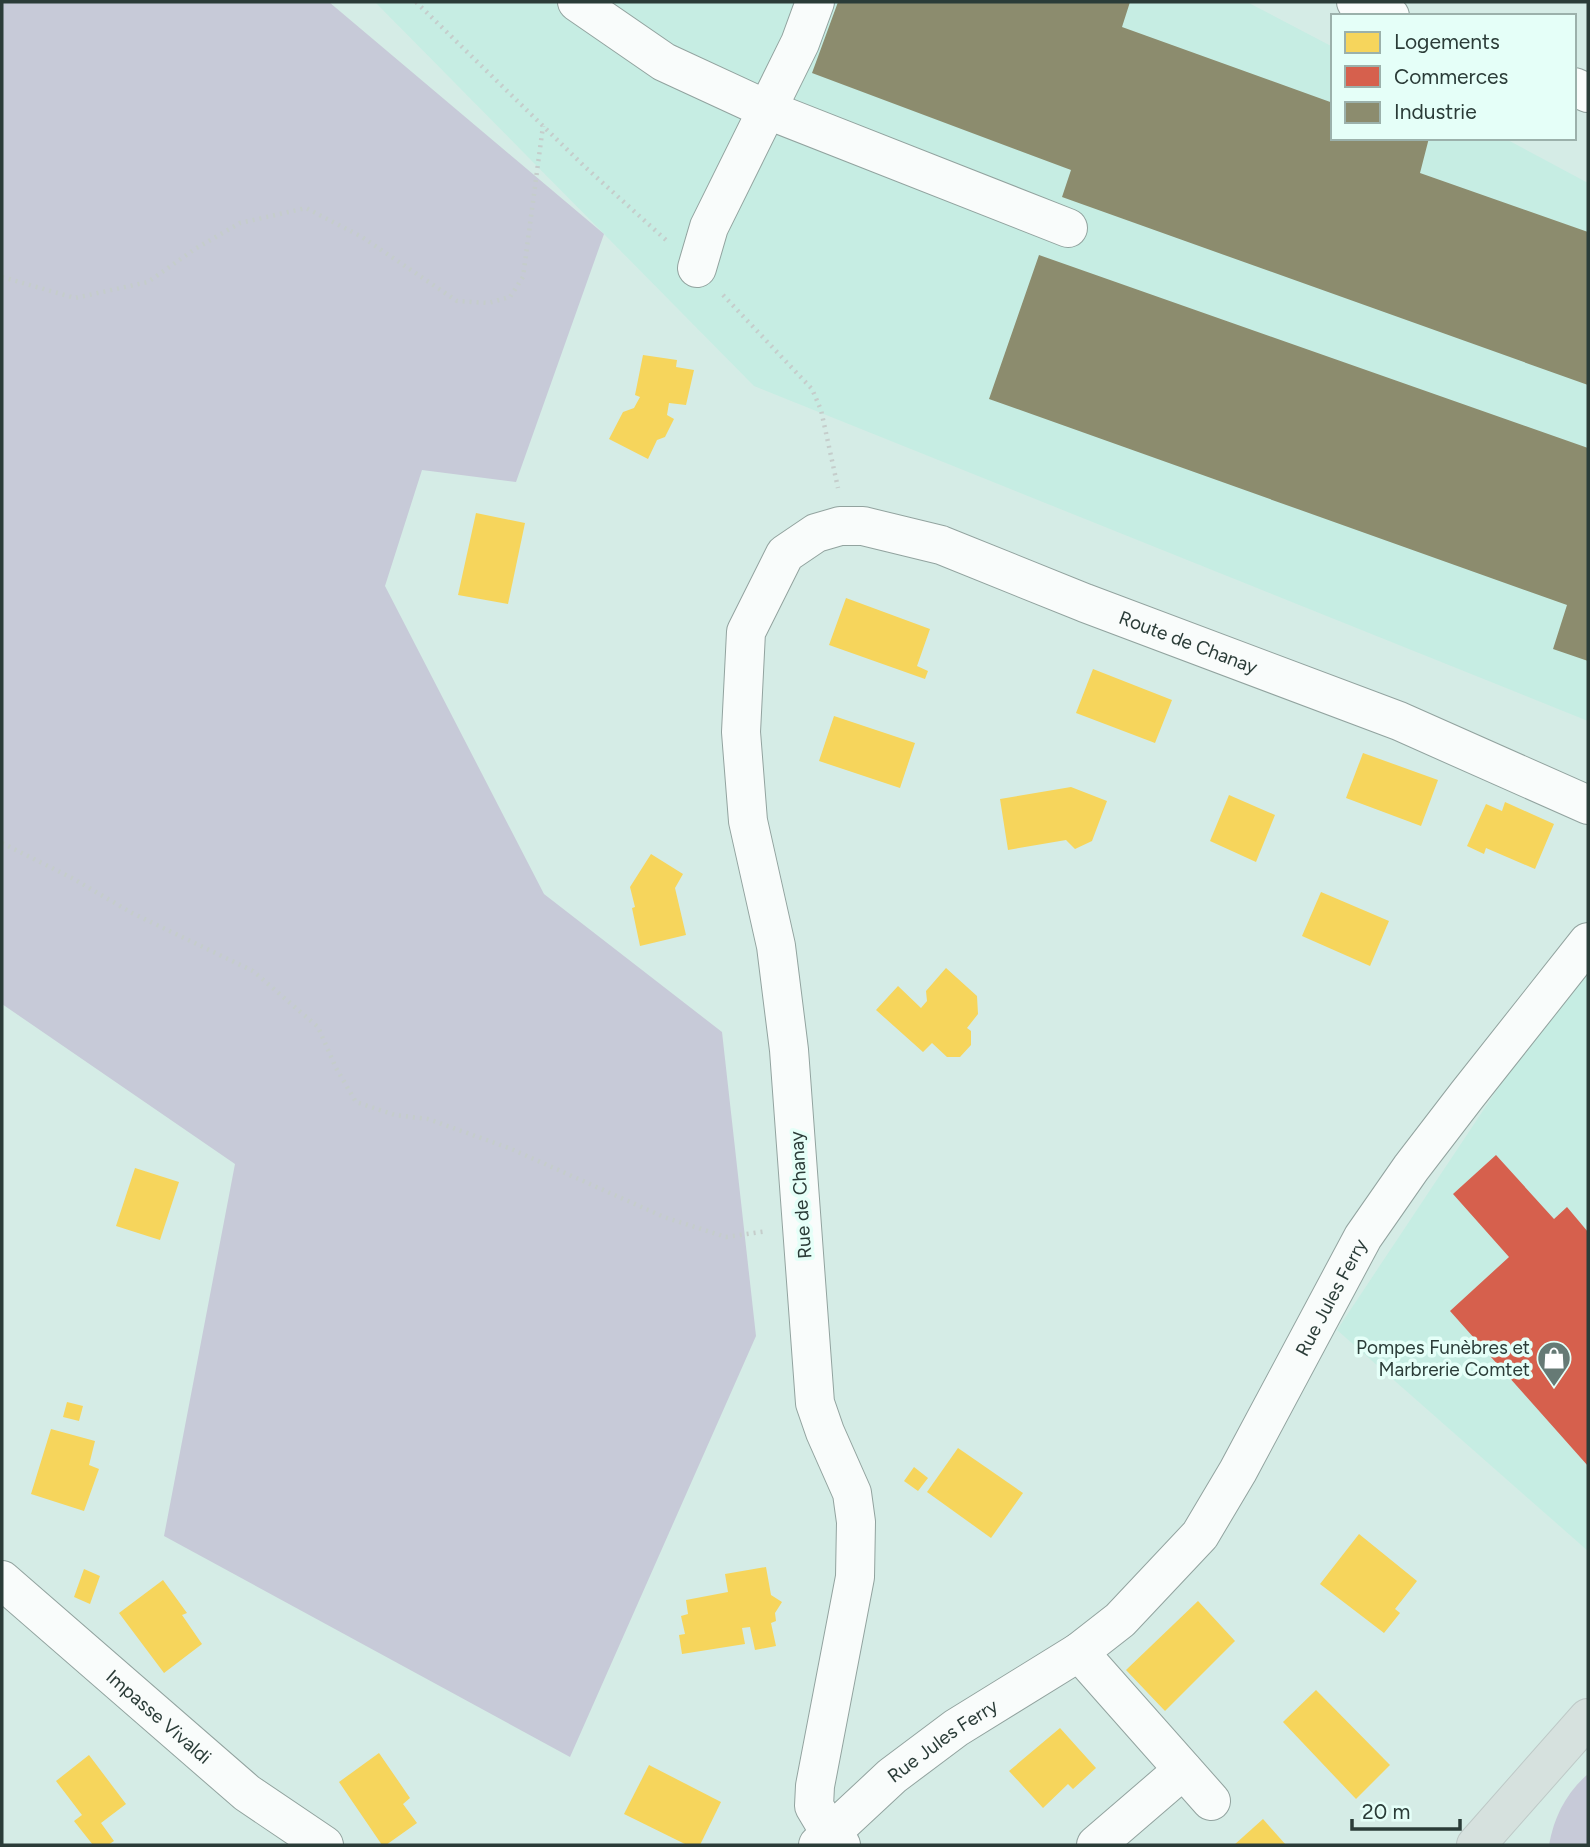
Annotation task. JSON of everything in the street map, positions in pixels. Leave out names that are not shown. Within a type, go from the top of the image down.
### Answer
[{"type":"main road","points":[[1476,1845],[1588,1718]]},
{"type":"street","points":[[577,2],[664,62],[768,110],[1068,228]]},
{"type":"street","points":[[608,2],[625,37]]},
{"type":"street","points":[[697,268],[709,227],[800,43],[815,2]]},
{"type":"street","points":[[1356,2],[1385,14]]},
{"type":"street","name":"Route de Chanay","points":[[785,554],[816,533],[840,526],[863,526],[941,545],[1075,599],[1399,721],[1588,805]]},
{"type":"street","name":"Rue de Chanay","points":[[785,554],[746,632],[741,732],[748,821],[776,946],[789,1050],[816,1403],[825,1432],[852,1493],[856,1522],[855,1577],[815,1786],[814,1806],[830,1841]]},
{"type":"street","name":"Rue Jules Ferry","points":[[830,1841],[892,1776],[956,1728],[1079,1652],[1121,1620],[1156,1579],[1200,1535],[1238,1471],[1363,1237],[1467,1095],[1588,942]]},
{"type":"street","name":"Impasse Vivaldi","points":[[2,1580],[247,1793],[324,1845]]},
{"type":"street","points":[[1079,1652],[1211,1801]]},
{"type":"street","points":[[1096,1845],[1183,1770]]},
{"type":"path","points":[[2,277],[75,298],[148,282],[195,249],[240,223],[306,208],[362,237],[457,301],[488,303],[510,297],[523,277],[543,126]]},
{"type":"path","points":[[2,843],[72,878],[132,913],[253,971],[318,1027],[336,1068],[356,1102],[395,1115],[428,1119],[509,1148],[664,1217],[726,1237],[776,1230],[802,1223]]},
{"type":"shaded area","points":[[2,2],[329,2],[604,234],[516,482],[422,470],[385,586],[544,894],[722,1032],[756,1336],[570,1757],[164,1536],[235,1164],[2,1004]]},
{"type":"shaded area","points":[[375,2],[1247,2],[1331,46],[1331,140],[1508,140],[1588,183],[1588,721],[754,386]]},
{"type":"shaded area","points":[[1588,969],[1588,1551],[1337,1330],[1510,1070]]},
{"type":"shaded area","points":[[1588,1774],[1588,1845],[1549,1845],[1562,1806],[1573,1789]]},
{"type":"building: Logements","points":[[643,355],[677,360],[676,367],[694,370],[686,405],[669,403],[667,415],[674,419],[665,437],[657,440],[648,459],[609,439],[623,412],[634,408],[640,397],[635,395]]},
{"type":"building: Logements","points":[[476,513],[525,523],[508,604],[458,595]]},
{"type":"building: Logements","points":[[846,598],[930,629],[917,666],[928,671],[925,679],[829,645]]},
{"type":"building: Logements","points":[[1093,669],[1172,700],[1155,743],[1076,713]]},
{"type":"building: Logements","points":[[834,716],[915,743],[900,788],[819,761]]},
{"type":"building: Logements","points":[[1363,753],[1438,780],[1421,826],[1346,798]]},
{"type":"building: Logements","points":[[1071,787],[1107,801],[1092,841],[1075,849],[1066,840],[1008,850],[1000,799]]},
{"type":"building: Logements","points":[[1229,795],[1275,815],[1256,862],[1210,841]]},
{"type":"building: Logements","points":[[1505,802],[1554,824],[1535,869],[1486,848],[1484,854],[1467,846],[1486,804],[1502,811]]},
{"type":"building: Logements","points":[[651,854],[683,874],[675,888],[686,935],[640,946],[630,887]]},
{"type":"building: Logements","points":[[1321,892],[1389,921],[1370,966],[1302,936]]},
{"type":"building: Logements","points":[[946,968],[977,996],[978,1014],[967,1028],[971,1031],[971,1045],[960,1057],[947,1057],[932,1043],[923,1052],[876,1010],[898,986],[921,1008],[927,1001],[926,991]]},
{"type":"building: Logements","points":[[135,1168],[179,1182],[160,1240],[116,1226]]},
{"type":"building: Logements","points":[[67,1402],[83,1406],[79,1421],[63,1417]]},
{"type":"building: Logements","points":[[51,1429],[95,1441],[89,1465],[99,1469],[84,1511],[31,1494]]},
{"type":"building: Logements","points":[[958,1448],[1023,1493],[991,1538],[927,1492]]},
{"type":"building: Logements","points":[[914,1467],[928,1478],[918,1491],[904,1481]]},
{"type":"building: Logements","points":[[1359,1534],[1417,1581],[1395,1609],[1400,1613],[1384,1633],[1320,1584]]},
{"type":"building: Logements","points":[[766,1567],[771,1595],[782,1602],[775,1613],[776,1621],[771,1623],[776,1646],[755,1650],[750,1627],[742,1628],[745,1644],[682,1654],[679,1635],[685,1634],[681,1616],[688,1614],[686,1600],[728,1592],[725,1574]]},
{"type":"building: Logements","points":[[84,1569],[100,1576],[90,1604],[74,1597]]},
{"type":"building: Logements","points":[[163,1580],[187,1613],[182,1615],[202,1644],[164,1673],[119,1613]]},
{"type":"building: Logements","points":[[1198,1601],[1235,1641],[1165,1711],[1126,1670]]},
{"type":"building: Logements","points":[[1316,1690],[1390,1765],[1356,1799],[1283,1722]]},
{"type":"building: Logements","points":[[1060,1728],[1096,1768],[1073,1789],[1068,1784],[1043,1808],[1009,1771]]},
{"type":"building: Logements","points":[[379,1753],[410,1798],[403,1804],[417,1823],[386,1845],[382,1845],[339,1782]]},
{"type":"building: Logements","points":[[89,1755],[126,1804],[101,1823],[114,1841],[108,1845],[93,1845],[74,1821],[82,1815],[56,1781]]},
{"type":"building: Logements","points":[[649,1765],[721,1802],[700,1845],[687,1845],[624,1814]]},
{"type":"building: Logements","points":[[1263,1819],[1286,1845],[1234,1845]]},
{"type":"building: Commerces","name":"Pompes Funèbres et Marbrerie Comtet","points":[[1496,1155],[1554,1219],[1567,1207],[1588,1232],[1588,1466],[1450,1311],[1509,1257],[1453,1194]]},
{"type":"building: Industrie","points":[[838,2],[1130,2],[1122,27],[1331,102],[1331,140],[1428,140],[1420,173],[1588,232],[1588,385],[1062,197],[1071,170],[812,73]]},
{"type":"building: Industrie","points":[[1039,255],[1588,448],[1588,661],[1553,649],[1567,605],[989,399]]},
{"type":"place","name":"Pompes Funèbres et Marbrerie Comtet","points":[[1554,1388]]}]
